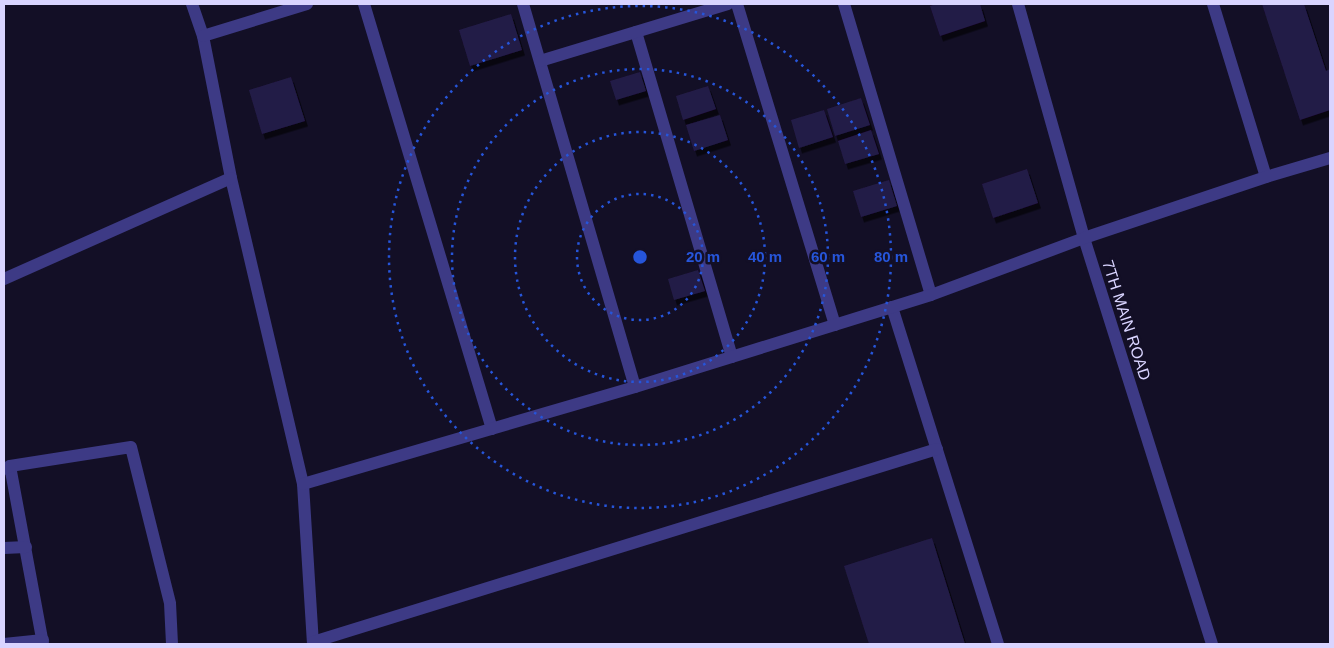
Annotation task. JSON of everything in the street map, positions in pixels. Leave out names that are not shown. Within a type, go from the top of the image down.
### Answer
[{"type":"street","points":[[192,4],[203,36],[231,178],[303,484],[313,643],[937,450]]},
{"type":"street","points":[[203,36],[307,4]]},
{"type":"street","points":[[364,4],[492,429]]},
{"type":"street","points":[[523,4],[635,387]]},
{"type":"street","points":[[540,61],[728,4]]},
{"type":"street","points":[[737,4],[835,325]]},
{"type":"street","points":[[844,4],[931,295]]},
{"type":"street","name":"7TH MAIN ROAD","points":[[1018,4],[1084,238],[1212,644]]},
{"type":"street","points":[[1213,4],[1266,177]]},
{"type":"street","points":[[636,32],[732,357]]},
{"type":"street","points":[[303,484],[635,387],[931,295],[1084,238],[1266,177],[1330,158]]},
{"type":"street","points":[[4,279],[231,178]]},
{"type":"street","points":[[892,307],[998,644]]},
{"type":"street","points":[[4,644],[43,642],[26,547],[7,467],[131,447],[170,603],[172,644]]},
{"type":"street","points":[[4,548],[26,547]]},
{"type":"building","points":[[936,4],[980,4],[985,21],[940,36],[930,6]]},
{"type":"building","points":[[1262,4],[1304,4],[1326,71],[1330,69],[1330,110],[1300,120]]},
{"type":"building","points":[[511,14],[522,50],[470,66],[459,30]]},
{"type":"building","points":[[640,72],[646,91],[616,100],[610,81]]},
{"type":"building","points":[[291,77],[305,121],[262,134],[249,90]]},
{"type":"building","points":[[708,86],[716,109],[683,120],[676,96]]},
{"type":"building","points":[[861,98],[870,125],[835,136],[827,109]]},
{"type":"building","points":[[824,110],[833,137],[799,148],[791,120]]},
{"type":"building","points":[[720,115],[728,140],[694,151],[686,125]]},
{"type":"building","points":[[871,130],[879,154],[845,164],[838,141]]},
{"type":"building","points":[[1027,169],[1038,203],[993,218],[982,184]]},
{"type":"building","points":[[889,180],[897,206],[861,217],[853,191]]},
{"type":"building","points":[[698,270],[705,291],[674,300],[668,279]]},
{"type":"building","points":[[932,538],[965,644],[869,644],[844,566]]}]
